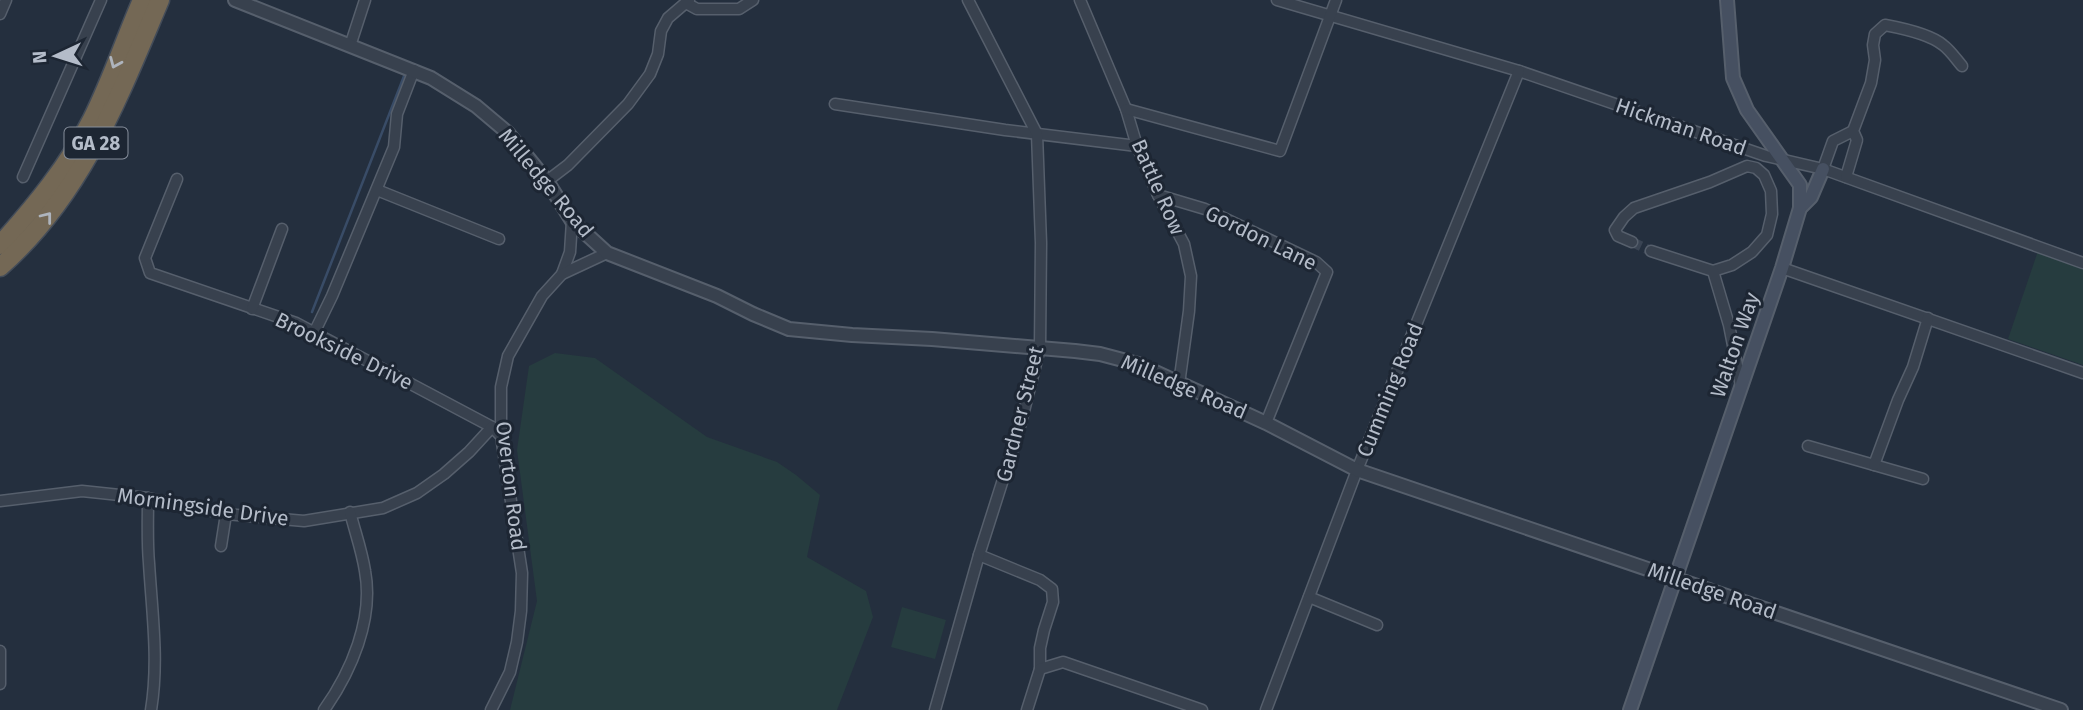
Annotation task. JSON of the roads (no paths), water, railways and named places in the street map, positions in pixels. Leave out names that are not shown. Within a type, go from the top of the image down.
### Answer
[{"type":"highway","name":"GA 28","points":[[0,245],[48,189],[92,118],[142,0]]},
{"type":"highway","name":"GA 28","points":[[0,267],[39,227],[91,153],[110,117],[160,0]]},
{"type":"main road","name":"Walton Way","points":[[1630,710],[1782,268],[1800,208],[1800,186],[1747,110],[1732,78],[1727,0]]},
{"type":"main road","points":[[1800,208],[1811,197],[1823,169]]},
{"type":"street","points":[[0,14],[6,0]]},
{"type":"street","points":[[23,177],[101,0]]},
{"type":"street","name":"Milledge Road","points":[[235,0],[431,78],[476,106],[508,133],[547,181],[572,221],[607,253],[717,296],[789,329],[1040,348],[1100,354],[1138,363],[1266,423],[1357,470],[2056,709]]},
{"type":"street","points":[[350,46],[365,0]]},
{"type":"street","points":[[547,181],[568,165],[628,104],[650,74],[668,18],[688,2],[697,9],[739,9],[753,0]]},
{"type":"street","name":"Gardner Street","points":[[935,710],[979,555],[1017,435],[1040,348],[1041,243],[1037,134],[968,0]]},
{"type":"street","name":"Battle Row","points":[[1080,0],[1126,108],[1137,146],[1158,195],[1184,244],[1191,275],[1180,384]]},
{"type":"street","name":"Hickman Road","points":[[1277,0],[1519,71],[1766,156],[1823,169],[2083,263]]},
{"type":"street","points":[[1126,108],[1280,151],[1336,0]]},
{"type":"street","points":[[1823,169],[1833,141],[1853,131],[1871,83],[1875,60],[1875,34],[1885,25],[1901,28],[1943,44],[1962,66]]},
{"type":"street","points":[[314,332],[332,296],[394,147],[397,114],[414,70]]},
{"type":"street","name":"Cumming Road","points":[[1266,710],[1357,470],[1519,71]]},
{"type":"street","points":[[835,104],[1137,146]]},
{"type":"street","points":[[1846,177],[1857,140],[1853,131]]},
{"type":"street","points":[[1756,168],[1766,156]]},
{"type":"street","points":[[1632,242],[1618,236],[1615,230],[1634,208],[1710,182],[1747,166],[1756,168],[1765,175],[1771,191],[1772,214],[1767,235],[1752,252],[1732,265],[1713,271],[1651,251]]},
{"type":"street","name":"Brookside Drive","points":[[177,179],[145,258],[150,273],[296,323],[492,427]]},
{"type":"street","points":[[377,190],[499,239]]},
{"type":"street","name":"Gordon Lane","points":[[1158,195],[1205,209],[1316,262],[1327,272],[1266,423]]},
{"type":"street","name":"Overton Road","points":[[491,710],[510,672],[517,642],[522,585],[501,436],[501,387],[508,356],[542,296],[562,274],[570,252],[572,221]]},
{"type":"street","points":[[252,309],[282,229]]},
{"type":"street","name":"Overton Road","points":[[562,274],[607,253]]},
{"type":"street","points":[[1782,268],[2083,373]]},
{"type":"street","points":[[1713,271],[1730,325],[1741,386]]},
{"type":"street","points":[[1874,465],[1913,367],[1928,318]]},
{"type":"street","points":[[492,427],[501,436]]},
{"type":"street","name":"Morningside Drive","points":[[0,501],[82,491],[148,498],[226,514],[304,521],[383,508],[417,493],[461,459],[492,427]]},
{"type":"street","points":[[1808,446],[1923,479]]},
{"type":"street","points":[[148,498],[148,560],[156,681],[151,710]]},
{"type":"street","points":[[324,710],[351,662],[368,600],[366,573],[350,512]]},
{"type":"street","points":[[221,546],[226,514]]},
{"type":"street","points":[[979,555],[1040,580],[1052,589],[1053,601],[1040,648],[1040,669],[1027,710]]},
{"type":"street","points":[[1309,597],[1377,625]]},
{"type":"street","points":[[0,652],[0,684]]},
{"type":"street","points":[[1040,669],[1063,662],[1202,710]]},
{"type":"waterway","points":[[312,312],[406,71]]},
{"type":"tunnel","points":[[1632,242],[1651,251]]}]
